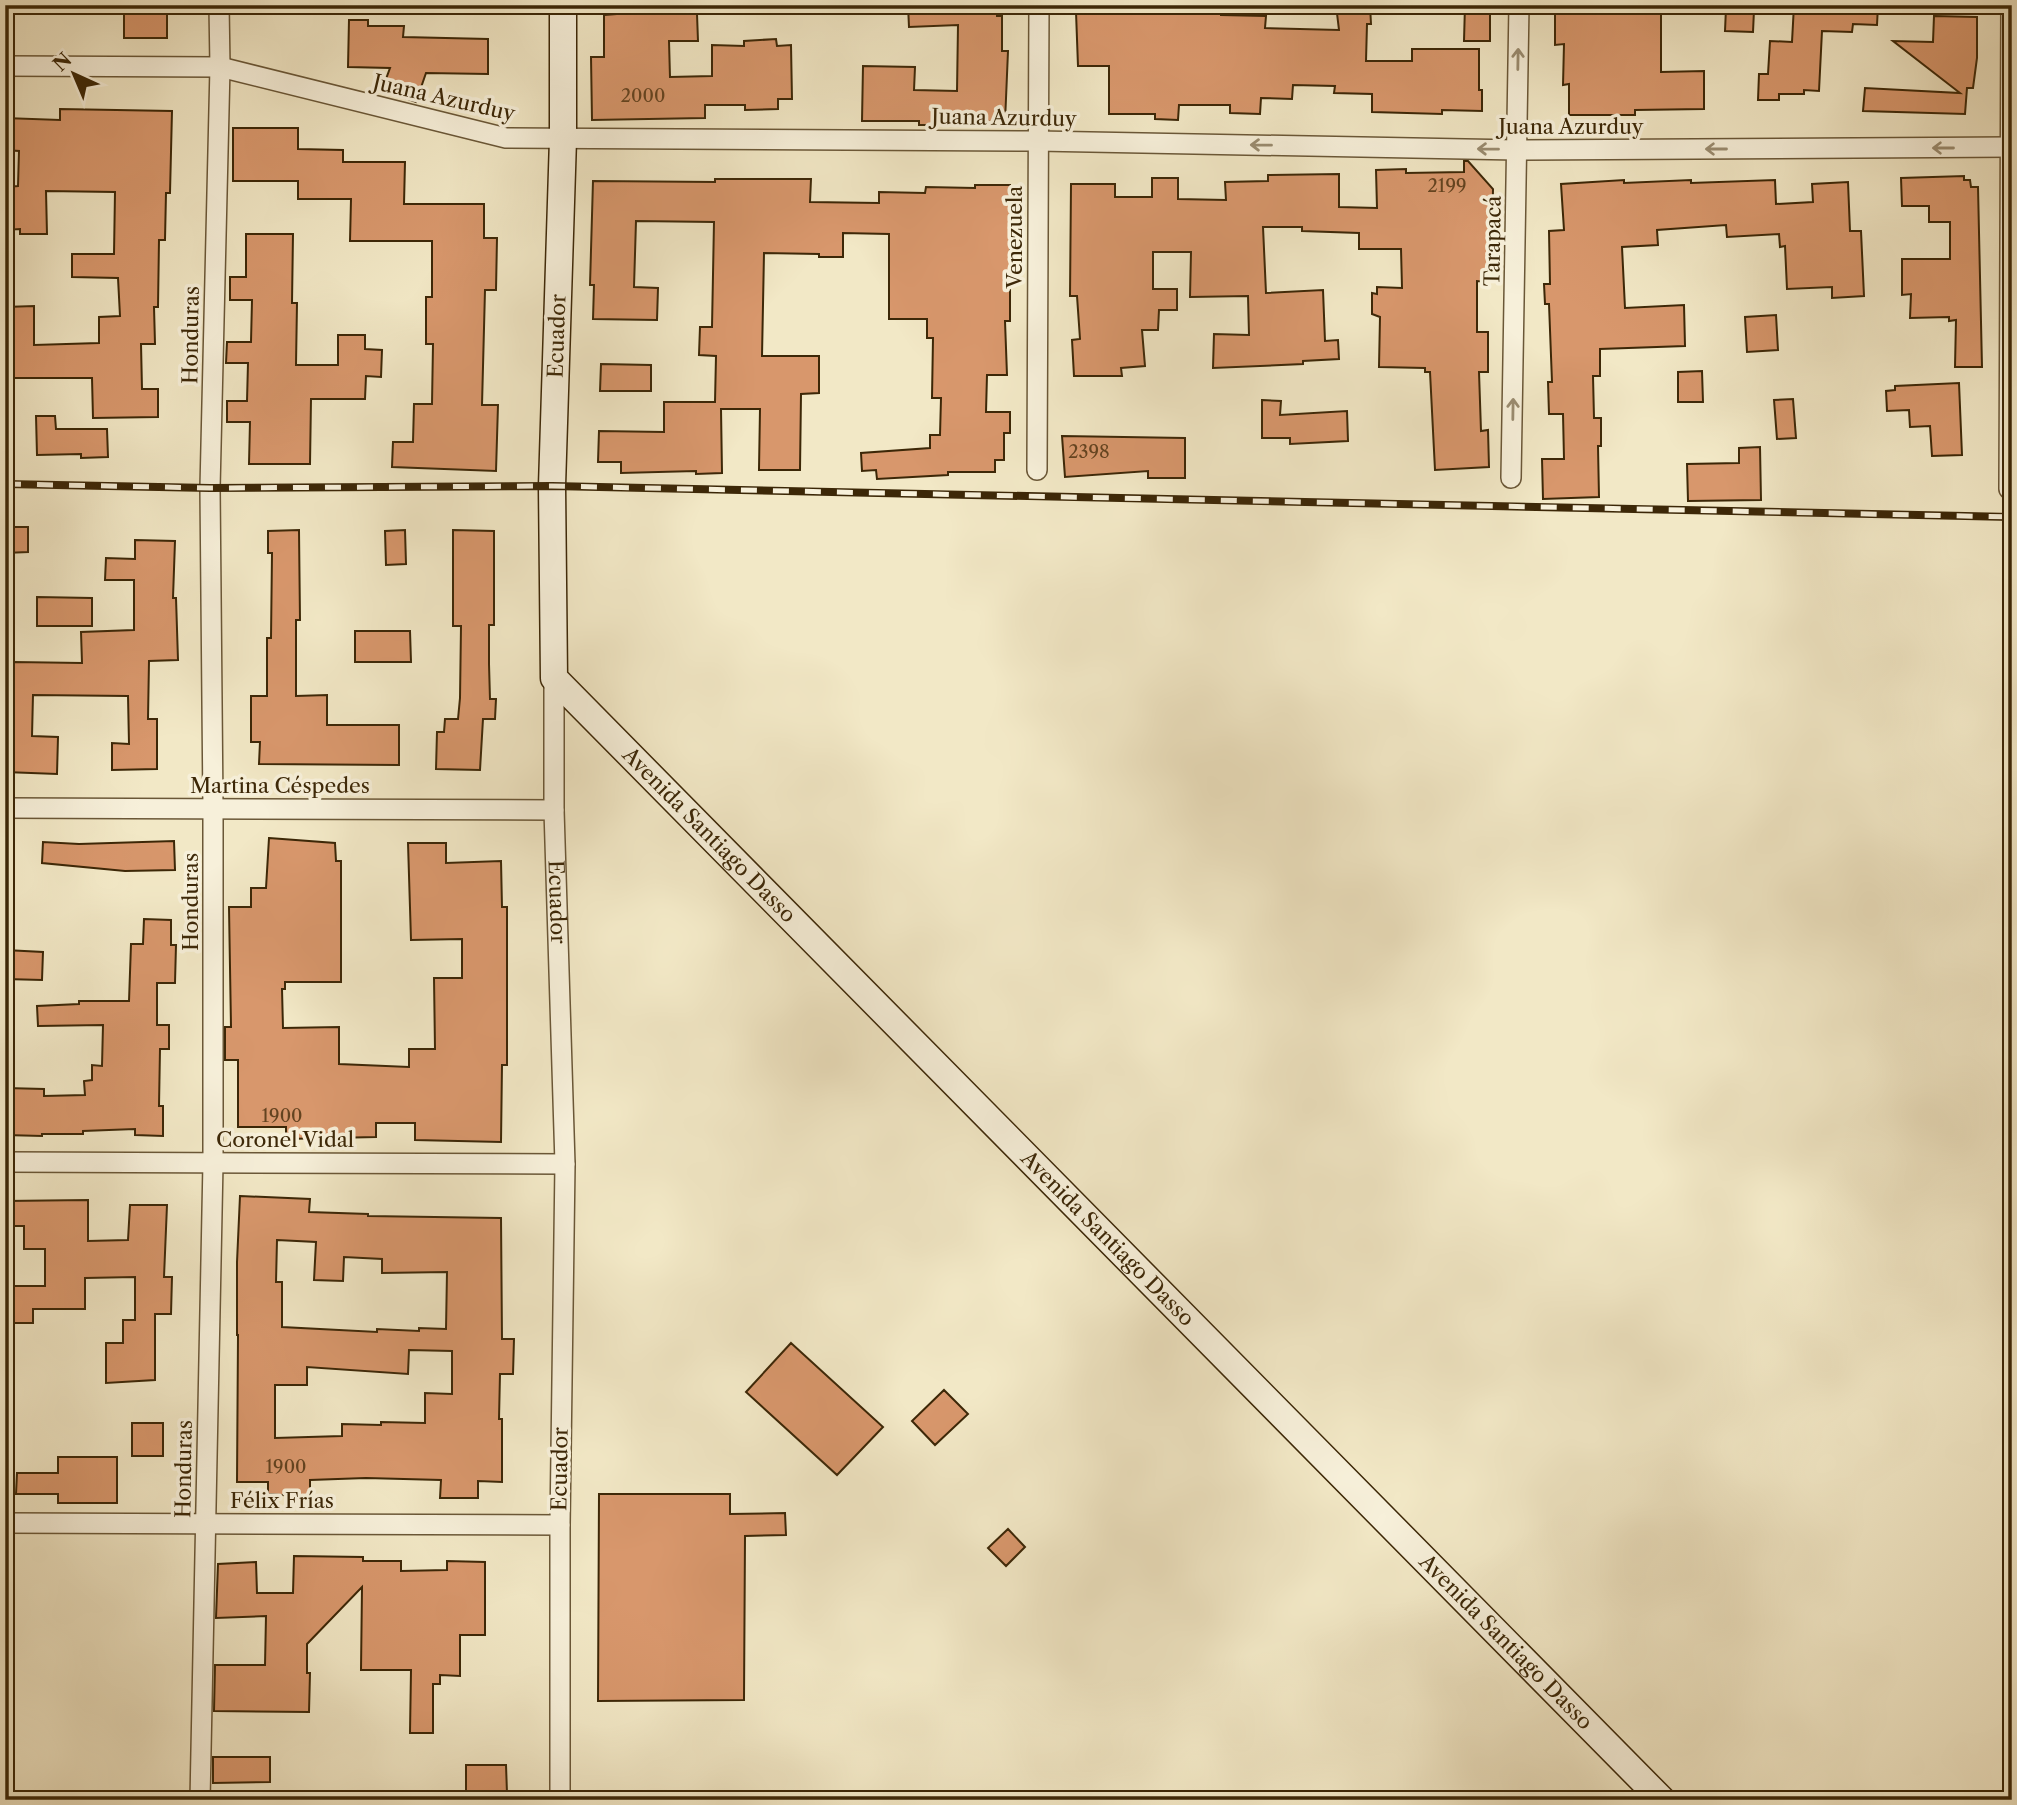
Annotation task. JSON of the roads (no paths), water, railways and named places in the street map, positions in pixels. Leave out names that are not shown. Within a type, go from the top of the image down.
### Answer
[{"type":"main road","name":"Ecuador","points":[[554,678],[552,486],[563,139],[563,5]]},
{"type":"main road","name":"Avenida Santiago Dasso","points":[[554,678],[1661,1800]]},
{"type":"street","name":"Honduras","points":[[200,1800],[213,1163],[214,809],[210,488],[220,67],[219,5]]},
{"type":"street","name":"Venezuela","points":[[1037,470],[1039,5]]},
{"type":"street","name":"Tarapacá","points":[[1511,478],[1519,5]]},
{"type":"street","points":[[2010,489],[2011,5]]},
{"type":"street","name":"Juana Azurduy","points":[[5,66],[220,67],[506,138],[1038,141],[1517,150],[2012,147]]},
{"type":"street","name":"Ecuador","points":[[554,678],[554,810],[565,1164],[559,1525],[560,1800]]},
{"type":"street","name":"Martina Céspedes","points":[[5,808],[554,810]]},
{"type":"street","name":"Coronel Vidal","points":[[5,1162],[565,1164]]},
{"type":"street","name":"Félix Frías","points":[[5,1523],[559,1525]]},
{"type":"railway","points":[[5,484],[210,488],[552,486],[2012,517]]}]
